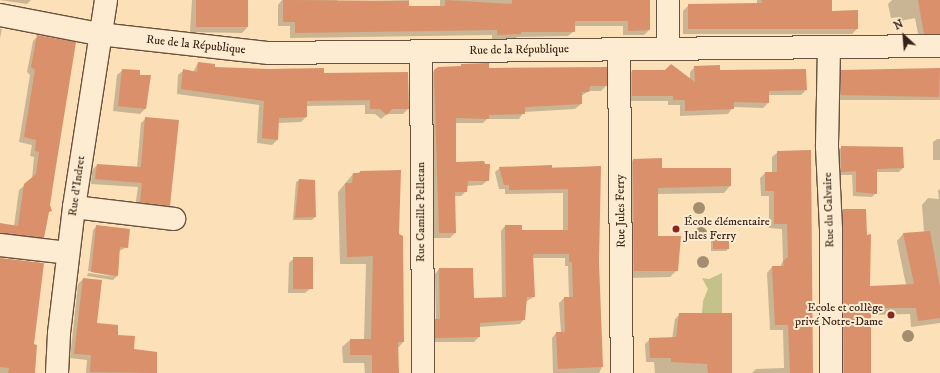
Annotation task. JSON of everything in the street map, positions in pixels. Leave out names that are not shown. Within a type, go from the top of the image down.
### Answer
[{"type":"street","name":"Rue d'Indret","points":[[57,373],[59,332],[74,207],[99,34],[106,0]]},
{"type":"street","points":[[668,0],[668,48]]},
{"type":"street","name":"Rue de la République","points":[[0,15],[99,34],[269,53],[940,46]]},
{"type":"street","name":"Rue du Calvaire","points":[[829,48],[827,147],[831,229],[832,373]]},
{"type":"street","name":"Rue Jules Ferry","points":[[619,49],[622,373]]},
{"type":"street","name":"Rue Camille Pelletan","points":[[421,52],[423,373]]},
{"type":"street","points":[[74,207],[174,219]]},
{"type":"street","points":[[0,245],[68,253]]},
{"type":"shaded area","points":[[722,273],[722,313],[702,313],[703,301],[708,289],[702,278],[709,279]]},
{"type":"building","points":[[196,0],[248,0],[248,27],[196,27]]},
{"type":"building","points":[[283,0],[409,1],[409,6],[445,6],[445,0],[512,4],[512,0],[650,0],[650,30],[628,31],[628,21],[575,21],[575,32],[521,32],[521,34],[497,35],[497,30],[295,33],[295,22],[283,22]]},
{"type":"building","points":[[761,0],[832,0],[832,11],[858,10],[858,29],[688,29],[688,4],[762,3]]},
{"type":"building","points":[[918,0],[940,0],[940,34],[924,34]]},
{"type":"building","points":[[37,35],[76,42],[50,205],[52,211],[49,212],[44,238],[0,233],[0,223],[18,226],[24,184],[36,174],[39,152],[35,151],[36,140],[24,137],[35,70],[31,67]]},
{"type":"building","points":[[198,62],[215,64],[215,67],[270,69],[324,68],[324,73],[408,72],[409,109],[392,109],[387,115],[380,109],[370,109],[370,100],[307,101],[307,117],[279,118],[278,140],[262,138],[264,101],[181,89],[183,69],[197,72]]},
{"type":"building","points":[[489,63],[489,68],[607,67],[607,86],[590,86],[589,92],[582,92],[582,104],[525,107],[525,114],[489,115],[489,119],[456,118],[456,162],[484,161],[485,164],[490,164],[489,181],[468,181],[467,192],[455,192],[456,233],[439,233],[434,70],[438,67],[461,66],[461,64]]},
{"type":"building","points":[[671,64],[695,82],[694,66],[720,65],[720,70],[806,69],[807,90],[769,91],[769,103],[734,102],[734,109],[685,111],[685,100],[673,100],[673,96],[632,96],[632,70],[665,70]]},
{"type":"building","points":[[940,68],[939,97],[841,95],[841,70]]},
{"type":"building","points":[[122,69],[140,70],[140,75],[151,75],[146,109],[118,106]]},
{"type":"building","points":[[145,117],[179,120],[170,206],[140,202],[142,183],[95,179],[97,164],[141,167]]},
{"type":"building","points":[[841,146],[903,147],[904,168],[877,169],[877,194],[856,192],[856,171],[841,172]]},
{"type":"building","points":[[811,150],[813,373],[790,373],[788,325],[775,325],[772,266],[784,266],[783,261],[788,257],[787,224],[774,224],[774,191],[765,191],[765,172],[777,172],[777,151]]},
{"type":"building","points":[[662,158],[662,168],[731,168],[731,186],[658,188],[658,236],[681,236],[678,271],[634,271],[633,159]]},
{"type":"building","points":[[552,165],[552,168],[601,166],[599,262],[603,367],[558,369],[556,332],[565,332],[564,297],[573,297],[572,262],[569,262],[569,254],[533,254],[535,297],[527,297],[525,320],[480,323],[480,337],[435,338],[435,319],[440,319],[439,268],[473,268],[474,298],[506,297],[505,225],[522,225],[522,230],[568,230],[568,189],[509,190],[509,185],[504,185],[499,167]]},
{"type":"building","points":[[401,170],[399,234],[403,236],[404,342],[398,342],[399,373],[372,373],[372,355],[350,355],[350,339],[371,339],[373,256],[347,257],[345,183],[352,183],[353,173],[360,173],[360,171]]},
{"type":"building","points":[[299,179],[315,180],[316,217],[295,218]]},
{"type":"building","points":[[843,209],[866,209],[867,235],[871,234],[870,286],[914,284],[903,233],[930,231],[940,287],[940,318],[918,321],[916,308],[871,308],[871,373],[844,373]]},
{"type":"building","points":[[96,225],[130,229],[128,248],[120,247],[118,276],[91,272]]},
{"type":"building","points":[[713,234],[729,234],[729,249],[713,249]]},
{"type":"building","points":[[293,257],[313,257],[313,289],[293,289]]},
{"type":"building","points":[[0,258],[44,263],[34,344],[37,345],[35,373],[8,373],[9,368],[0,367]]},
{"type":"building","points":[[83,278],[102,280],[97,323],[118,325],[118,335],[135,336],[134,349],[157,352],[157,373],[90,372],[91,355],[74,354]]},
{"type":"building","points":[[679,313],[732,313],[732,373],[708,373],[707,364],[671,362],[671,358],[650,358],[649,338],[676,337]]},
{"type":"place","name":"École élémentaire Jules Ferry","points":[[676,229]]},
{"type":"place","name":"Ecole et collège privé Notre-Dame","points":[[891,315]]}]
